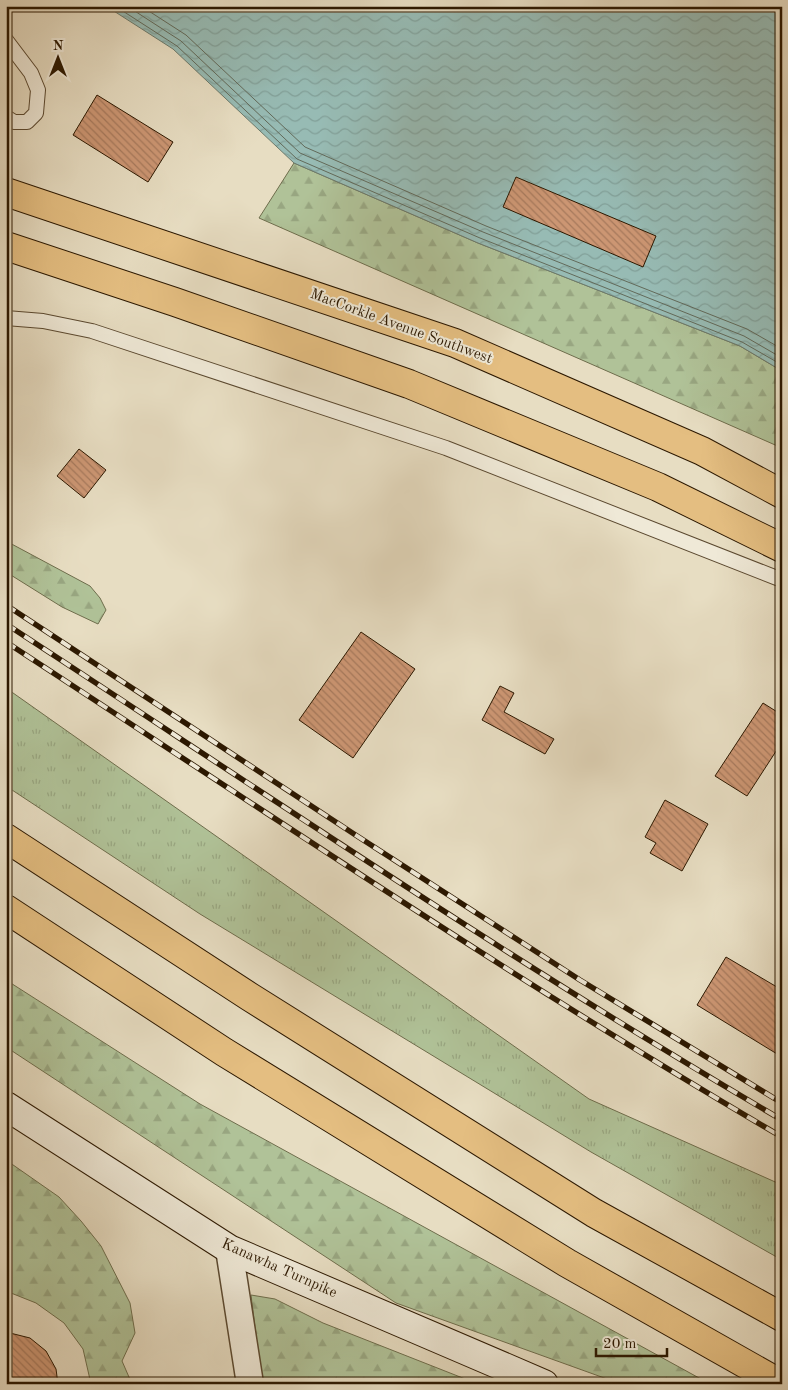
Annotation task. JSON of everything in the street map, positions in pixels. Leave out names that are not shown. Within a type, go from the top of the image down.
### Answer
[{"type":"main road","name":"MacCorkle Avenue Southwest","points":[[6,192],[455,343],[702,451],[782,494]]},
{"type":"main road","points":[[6,246],[175,302],[409,384],[658,487],[782,548]]},
{"type":"main road","points":[[6,838],[250,997],[594,1213],[782,1317]]},
{"type":"main road","points":[[6,909],[224,1052],[542,1248],[781,1384]]},
{"type":"main road","name":"Kanawha Turnpike","points":[[6,1106],[229,1249],[544,1384]]},
{"type":"street","points":[[229,1249],[250,1384]]},
{"type":"lane","points":[[6,40],[31,73],[38,90],[36,113],[27,122],[14,122],[6,117]]},
{"type":"lane","points":[[6,318],[43,321],[92,331],[446,448],[782,580]]},
{"type":"green space","points":[[294,163],[478,243],[740,346],[782,371],[782,448],[259,218]]},
{"type":"green space","points":[[6,541],[90,586],[100,598],[106,610],[98,624],[62,607],[6,572]]},
{"type":"green space","points":[[6,688],[589,1099],[782,1185],[782,1260],[591,1152],[200,914],[6,786]]},
{"type":"green space","points":[[6,980],[200,1104],[710,1384],[621,1384],[396,1303],[6,1047]]},
{"type":"green space","points":[[6,1160],[59,1197],[101,1246],[130,1303],[135,1333],[122,1361],[132,1384],[91,1384],[83,1349],[64,1323],[36,1303],[6,1291]]},
{"type":"green space","points":[[251,1295],[275,1299],[323,1323],[478,1384],[262,1384]]},
{"type":"water","points":[[106,6],[782,6],[782,371],[740,346],[478,243],[294,163],[173,49]]},
{"type":"building","points":[[97,95],[173,142],[148,182],[73,135]]},
{"type":"building","points":[[516,177],[656,236],[643,267],[503,207]]},
{"type":"building","points":[[79,449],[106,470],[84,498],[57,476]]},
{"type":"building","points":[[361,632],[415,669],[353,758],[299,720]]},
{"type":"building","points":[[500,686],[514,693],[504,712],[554,739],[545,754],[482,720]]},
{"type":"building","points":[[763,703],[782,715],[782,742],[747,796],[715,776]]},
{"type":"building","points":[[665,800],[708,824],[682,871],[650,853],[656,843],[645,837]]},
{"type":"building","points":[[726,957],[782,990],[782,1057],[697,1005]]},
{"type":"building","points":[[6,1333],[30,1338],[46,1351],[56,1369],[58,1384],[6,1384]]},
{"type":"railway","points":[[6,605],[580,980],[782,1103]]},
{"type":"railway","points":[[6,624],[488,939],[585,1001],[782,1120]]},
{"type":"railway","points":[[6,642],[488,957],[782,1137]]}]
